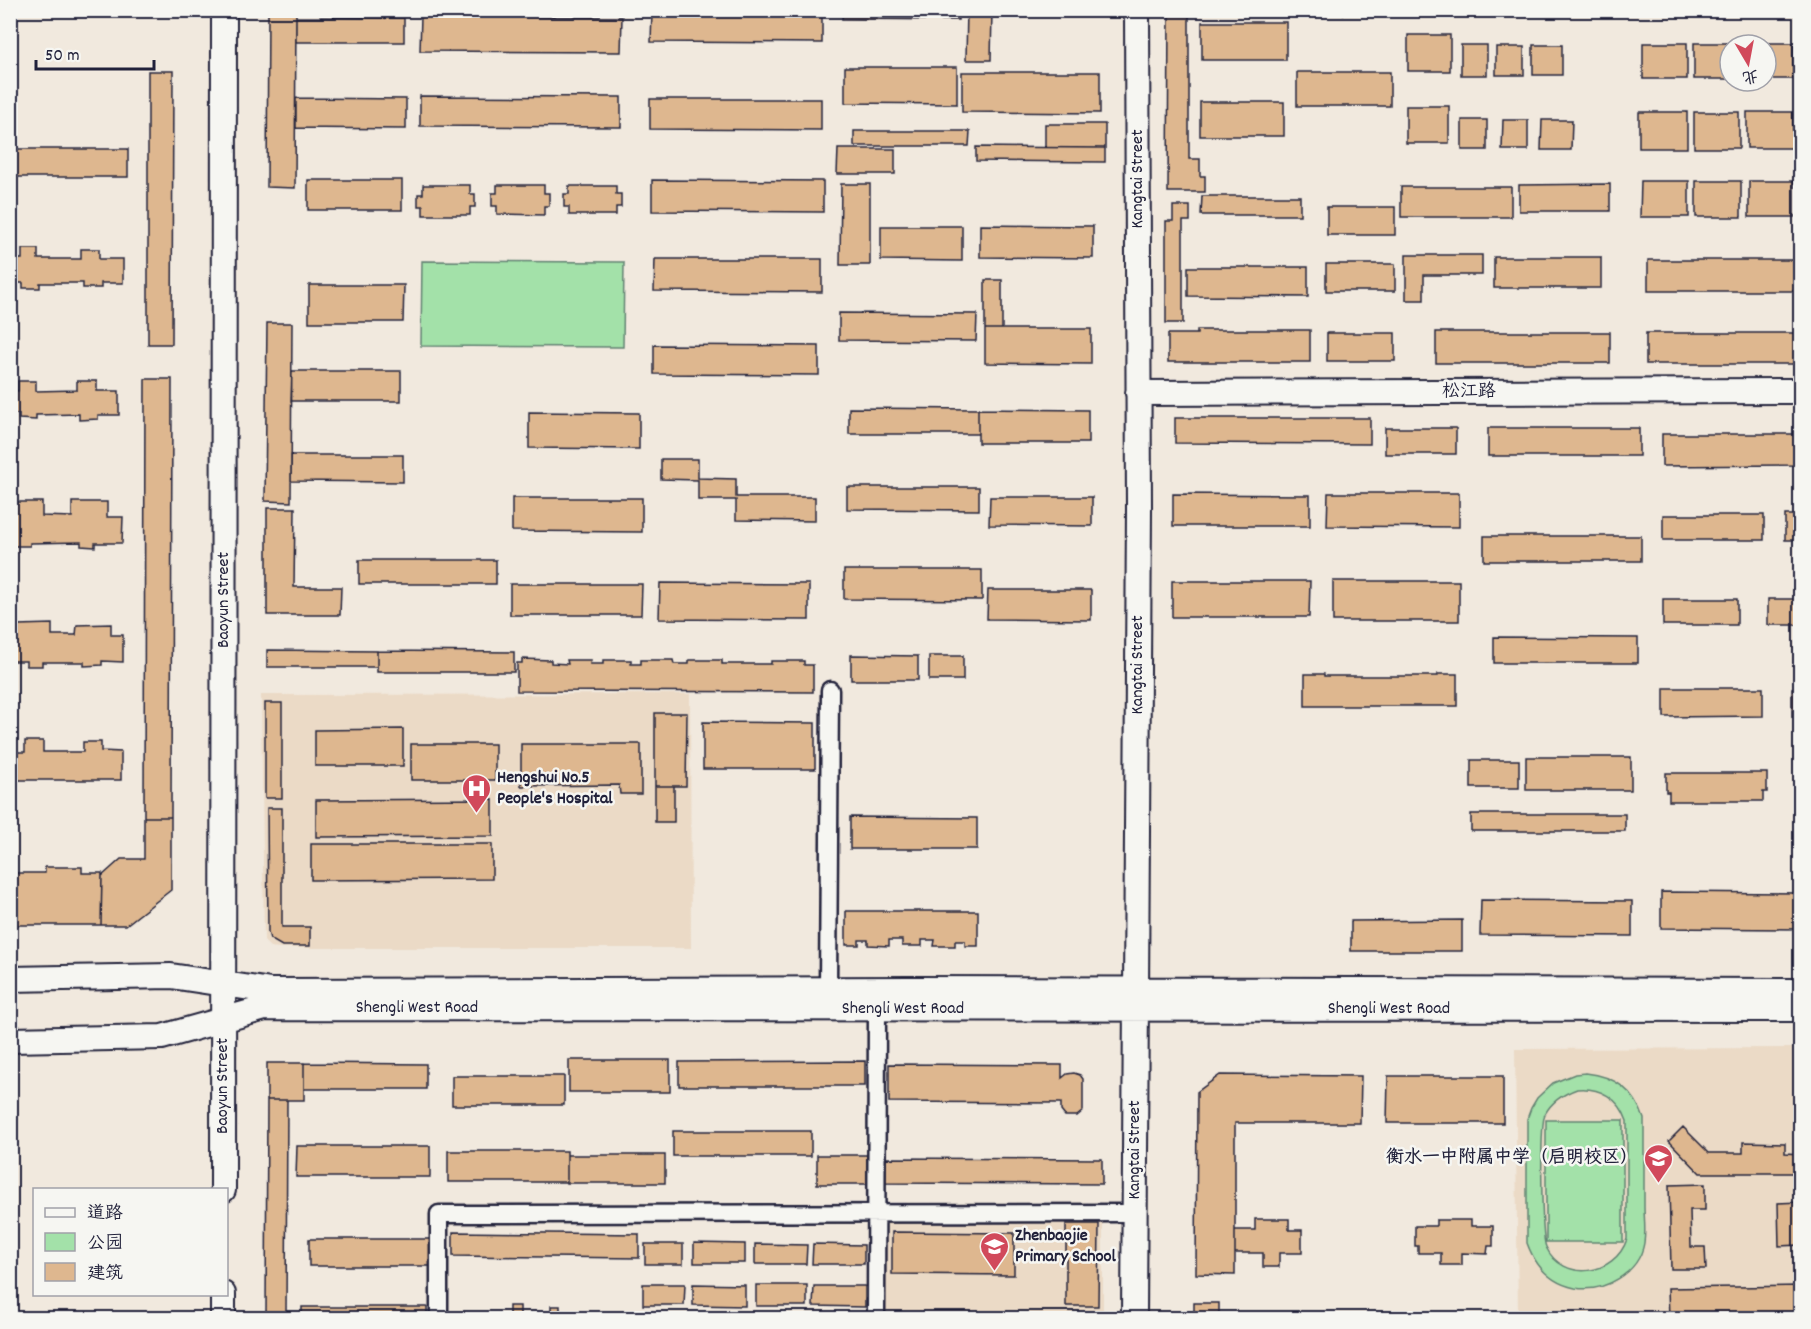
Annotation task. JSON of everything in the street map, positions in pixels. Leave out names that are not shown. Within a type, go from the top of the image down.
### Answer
[{"type":"main road","name":"Baoyun Street","points":[[223,1188],[224,10]]},
{"type":"main road","name":"Kangtai Street","points":[[1134,1318],[1138,393],[1137,10]]},
{"type":"main road","name":"松江路","points":[[1138,393],[1800,391]]},
{"type":"main road","name":"Shengli West Road","points":[[10,980],[171,976],[271,991],[828,989],[1136,999],[1800,1010]]},
{"type":"main road","name":"Shengli West Road","points":[[10,1040],[162,1037],[265,1008],[877,1009],[1136,999],[1800,991]]},
{"type":"main road","points":[[223,1296],[223,1318]]},
{"type":"street","points":[[828,989],[830,690]]},
{"type":"street","points":[[876,1318],[877,1009]]},
{"type":"street","points":[[440,1318],[440,1214],[1135,1213]]},
{"type":"shaded area","name":"Hengshui No.5 People's Hospital","points":[[690,694],[691,948],[280,948],[270,947],[264,941],[261,695]]},
{"type":"shaded area","name":"衡水一中附属中学（启明校区）","points":[[1800,1048],[1800,1318],[1518,1318],[1515,1049]]},
{"type":"shaded area","name":"Zhenbaojie Primary School","points":[[885,1222],[1103,1223],[1103,1318],[885,1318]]},
{"type":"green space","points":[[422,261],[624,262],[623,347],[421,346]]},
{"type":"green space","points":[[1586,1073],[1615,1081],[1630,1093],[1644,1119],[1645,1234],[1641,1254],[1628,1272],[1618,1279],[1586,1289],[1566,1286],[1551,1277],[1534,1259],[1527,1243],[1527,1119],[1537,1098],[1553,1083],[1575,1074]],"holes":[[[1577,1089],[1601,1092],[1614,1100],[1627,1121],[1627,1239],[1621,1251],[1612,1261],[1601,1267],[1576,1270],[1554,1259],[1546,1247],[1543,1223],[1542,1137],[1545,1114],[1551,1105]]]},
{"type":"green space","points":[[1546,1120],[1623,1120],[1623,1242],[1546,1242]]},
{"type":"building","points":[[268,10],[296,10],[295,188],[267,187]]},
{"type":"building","points":[[843,10],[958,10],[958,20],[842,19]]},
{"type":"building","points":[[967,10],[992,10],[991,60],[966,60]]},
{"type":"building","points":[[1169,10],[1189,10],[1189,159],[1200,159],[1200,176],[1205,176],[1205,192],[1168,192]]},
{"type":"building","points":[[1300,10],[1393,10],[1393,14],[1300,14]]},
{"type":"building","points":[[652,12],[822,13],[822,43],[651,42]]},
{"type":"building","points":[[421,16],[622,17],[621,52],[420,51]]},
{"type":"building","points":[[296,17],[404,18],[404,42],[296,42]]},
{"type":"building","points":[[1202,22],[1286,22],[1286,60],[1202,60]]},
{"type":"building","points":[[1408,35],[1450,35],[1450,71],[1408,71]]},
{"type":"building","points":[[1643,43],[1687,43],[1687,79],[1643,79]]},
{"type":"building","points":[[1694,43],[1718,43],[1718,79],[1694,79]]},
{"type":"building","points":[[1778,43],[1793,43],[1793,79],[1778,79]]},
{"type":"building","points":[[1461,45],[1487,45],[1487,75],[1461,75]]},
{"type":"building","points":[[1533,45],[1562,45],[1562,75],[1533,75]]},
{"type":"building","points":[[1496,47],[1524,47],[1524,75],[1496,75]]},
{"type":"building","points":[[845,67],[957,67],[957,104],[845,103]]},
{"type":"building","points":[[148,71],[173,71],[172,344],[148,344]]},
{"type":"building","points":[[962,72],[1100,72],[1100,113],[962,112]]},
{"type":"building","points":[[1297,72],[1390,72],[1390,106],[1297,106]]},
{"type":"building","points":[[420,96],[621,97],[621,127],[420,126]]},
{"type":"building","points":[[296,98],[406,99],[406,129],[296,128]]},
{"type":"building","points":[[650,99],[821,99],[821,130],[650,129]]},
{"type":"building","points":[[1200,102],[1284,102],[1284,136],[1200,136]]},
{"type":"building","points":[[1406,106],[1449,106],[1449,143],[1406,143]]},
{"type":"building","points":[[1639,112],[1687,112],[1687,148],[1639,148]]},
{"type":"building","points":[[1694,112],[1739,112],[1739,148],[1694,148]]},
{"type":"building","points":[[1747,112],[1793,112],[1793,148],[1747,148]]},
{"type":"building","points":[[1462,120],[1487,120],[1487,150],[1462,150]]},
{"type":"building","points":[[1503,120],[1528,120],[1528,150],[1502,150]]},
{"type":"building","points":[[1542,120],[1572,120],[1571,150],[1541,150]]},
{"type":"building","points":[[1045,124],[1105,124],[1105,148],[1045,148]]},
{"type":"building","points":[[854,131],[970,131],[969,146],[854,146]]},
{"type":"building","points":[[976,147],[1105,148],[1105,162],[976,161]]},
{"type":"building","points":[[10,149],[128,149],[128,177],[10,177]]},
{"type":"building","points":[[838,149],[895,149],[895,174],[837,174]]},
{"type":"building","points":[[308,180],[402,180],[402,210],[308,210]]},
{"type":"building","points":[[652,180],[823,181],[823,212],[652,211]]},
{"type":"building","points":[[1641,181],[1689,181],[1689,217],[1640,217]]},
{"type":"building","points":[[1696,181],[1741,181],[1741,217],[1696,217]]},
{"type":"building","points":[[1749,181],[1794,181],[1794,217],[1749,217]]},
{"type":"building","points":[[841,184],[870,184],[870,265],[840,265]]},
{"type":"building","points":[[1610,184],[1610,211],[1519,211],[1519,185]]},
{"type":"building","points":[[423,185],[470,185],[470,194],[475,194],[475,207],[470,207],[470,215],[423,215],[423,206],[418,206],[418,194],[423,194]]},
{"type":"building","points":[[497,185],[544,185],[544,193],[549,193],[549,206],[544,206],[544,215],[497,214],[497,206],[492,206],[492,193],[497,193]]},
{"type":"building","points":[[569,186],[616,186],[616,194],[621,194],[621,207],[616,207],[616,215],[569,215],[569,207],[564,207],[564,194],[569,194]]},
{"type":"building","points":[[1401,187],[1511,187],[1511,217],[1401,217]]},
{"type":"building","points":[[1202,196],[1300,196],[1300,215],[1201,215]]},
{"type":"building","points":[[1173,206],[1190,206],[1190,221],[1183,221],[1183,323],[1166,323],[1166,221],[1173,221]]},
{"type":"building","points":[[1327,207],[1395,207],[1395,235],[1327,235]]},
{"type":"building","points":[[980,225],[1093,226],[1093,258],[980,257]]},
{"type":"building","points":[[881,226],[962,226],[962,261],[881,260]]},
{"type":"building","points":[[22,249],[38,249],[38,259],[81,259],[81,249],[99,249],[99,259],[123,259],[123,283],[101,283],[101,288],[83,288],[83,283],[40,283],[40,288],[23,288],[23,283],[10,283],[10,259],[22,259]]},
{"type":"building","points":[[1406,255],[1482,255],[1482,275],[1424,275],[1424,300],[1406,300]]},
{"type":"building","points":[[1494,257],[1601,257],[1601,288],[1494,288]]},
{"type":"building","points":[[655,259],[822,259],[822,292],[654,291]]},
{"type":"building","points":[[1648,260],[1800,260],[1800,291],[1648,291]]},
{"type":"building","points":[[1326,264],[1395,264],[1395,291],[1326,291]]},
{"type":"building","points":[[1188,267],[1308,267],[1308,297],[1188,296]]},
{"type":"building","points":[[985,280],[1002,280],[1002,329],[985,329]]},
{"type":"building","points":[[309,285],[404,285],[403,322],[309,322]]},
{"type":"building","points":[[839,313],[977,314],[976,341],[839,340]]},
{"type":"building","points":[[267,323],[292,323],[291,502],[265,501]]},
{"type":"building","points":[[985,329],[1091,329],[1091,364],[985,363]]},
{"type":"building","points":[[1197,330],[1310,330],[1310,362],[1168,362],[1168,334],[1197,334]]},
{"type":"building","points":[[1436,332],[1610,332],[1610,363],[1436,363]]},
{"type":"building","points":[[1327,333],[1395,333],[1395,361],[1327,361]]},
{"type":"building","points":[[1646,333],[1800,333],[1800,364],[1646,364]]},
{"type":"building","points":[[654,345],[819,346],[819,375],[654,374]]},
{"type":"building","points":[[292,371],[401,371],[401,401],[291,401]]},
{"type":"building","points":[[145,379],[172,379],[171,817],[144,817]]},
{"type":"building","points":[[18,381],[36,381],[36,391],[77,390],[77,381],[97,381],[97,391],[119,391],[119,415],[98,415],[98,419],[79,420],[79,414],[36,415],[36,420],[19,419],[19,414],[10,414],[10,390],[18,391]]},
{"type":"building","points":[[849,408],[978,409],[978,434],[849,434]]},
{"type":"building","points":[[978,409],[1088,410],[1088,443],[978,443]]},
{"type":"building","points":[[529,412],[639,413],[639,449],[529,448]]},
{"type":"building","points":[[1175,418],[1370,418],[1370,444],[1175,443]]},
{"type":"building","points":[[1385,428],[1456,428],[1456,454],[1385,454]]},
{"type":"building","points":[[1488,428],[1639,428],[1639,456],[1488,456]]},
{"type":"building","points":[[1662,434],[1800,434],[1800,465],[1662,466]]},
{"type":"building","points":[[291,455],[403,455],[403,482],[291,481]]},
{"type":"building","points":[[661,459],[698,459],[698,478],[736,479],[736,497],[815,497],[815,521],[736,520],[736,500],[698,500],[698,480],[661,479]]},
{"type":"building","points":[[847,487],[979,487],[979,510],[847,509]]},
{"type":"building","points":[[1328,493],[1459,493],[1459,527],[1327,526]]},
{"type":"building","points":[[1173,494],[1310,495],[1310,526],[1173,526]]},
{"type":"building","points":[[990,497],[1092,497],[1092,526],[989,525]]},
{"type":"building","points":[[512,498],[642,498],[642,532],[512,531]]},
{"type":"building","points":[[10,502],[42,502],[42,516],[72,517],[72,502],[107,502],[107,517],[123,517],[122,543],[95,543],[95,547],[81,546],[81,542],[30,543],[30,546],[14,546],[14,543],[10,543]]},
{"type":"building","points":[[267,508],[295,508],[294,587],[341,587],[340,615],[267,615]]},
{"type":"building","points":[[1663,515],[1764,515],[1764,540],[1663,540]]},
{"type":"building","points":[[1785,515],[1800,515],[1800,540],[1785,540]]},
{"type":"building","points":[[1484,536],[1641,536],[1641,561],[1484,561]]},
{"type":"building","points":[[359,560],[496,560],[496,584],[359,584]]},
{"type":"building","points":[[844,570],[982,570],[982,600],[844,599]]},
{"type":"building","points":[[1172,581],[1310,581],[1309,617],[1172,617]]},
{"type":"building","points":[[1333,581],[1459,581],[1459,621],[1333,621]]},
{"type":"building","points":[[660,583],[809,584],[809,620],[659,619]]},
{"type":"building","points":[[510,584],[642,584],[641,615],[510,615]]},
{"type":"building","points":[[988,590],[1091,590],[1091,620],[987,619]]},
{"type":"building","points":[[1663,599],[1737,599],[1737,625],[1663,625]]},
{"type":"building","points":[[1768,599],[1800,599],[1800,625],[1768,625]]},
{"type":"building","points":[[52,624],[52,635],[76,635],[77,625],[111,624],[111,635],[123,635],[123,662],[102,661],[102,665],[84,666],[84,662],[42,662],[42,666],[26,666],[26,661],[10,661],[10,635],[18,635],[18,625]]},
{"type":"building","points":[[1494,637],[1638,638],[1638,663],[1494,663]]},
{"type":"building","points":[[267,650],[377,651],[377,667],[267,667]]},
{"type":"building","points":[[377,651],[514,652],[514,672],[377,672]]},
{"type":"building","points":[[851,655],[918,656],[918,680],[851,680]]},
{"type":"building","points":[[929,656],[963,656],[963,680],[929,680]]},
{"type":"building","points":[[522,659],[551,660],[551,663],[568,664],[567,660],[591,660],[590,664],[603,664],[603,660],[631,660],[631,664],[641,664],[641,660],[673,660],[674,664],[689,664],[689,660],[722,660],[722,664],[804,661],[804,665],[813,665],[813,692],[517,691],[517,663],[522,663]]},
{"type":"building","points":[[1305,674],[1438,676],[1438,674],[1457,674],[1457,706],[1305,706]]},
{"type":"building","points":[[1664,688],[1763,688],[1763,716],[1664,717]]},
{"type":"building","points":[[1792,688],[1800,688],[1800,717],[1792,717]]},
{"type":"building","points":[[265,703],[282,703],[282,798],[265,798]]},
{"type":"building","points":[[655,713],[687,713],[686,786],[655,786]]},
{"type":"building","points":[[703,722],[815,723],[815,769],[703,769]]},
{"type":"building","points":[[403,729],[403,766],[315,766],[315,730]]},
{"type":"building","points":[[25,741],[43,741],[43,752],[83,752],[83,742],[101,742],[101,751],[121,752],[121,780],[10,780],[10,752],[25,752]]},
{"type":"building","points":[[411,744],[495,744],[495,780],[411,780]]},
{"type":"building","points":[[521,744],[641,744],[641,794],[620,794],[619,785],[521,786]]},
{"type":"building","points":[[1526,757],[1631,757],[1631,790],[1526,790]]},
{"type":"building","points":[[1471,760],[1519,760],[1519,788],[1471,788]]},
{"type":"building","points":[[1666,773],[1767,773],[1767,792],[1763,792],[1763,801],[1669,801],[1669,792],[1666,792]]},
{"type":"building","points":[[1795,774],[1800,774],[1800,800],[1799,791],[1795,791]]},
{"type":"building","points":[[655,786],[674,786],[674,822],[655,822]]},
{"type":"building","points":[[493,799],[493,836],[316,837],[316,800]]},
{"type":"building","points":[[267,808],[282,808],[282,927],[310,927],[310,946],[282,946],[270,939],[268,932]]},
{"type":"building","points":[[1471,814],[1625,814],[1625,831],[1471,831]]},
{"type":"building","points":[[144,817],[171,817],[171,890],[126,925],[101,925],[102,876],[121,859],[144,859]]},
{"type":"building","points":[[850,817],[977,818],[977,849],[850,849]]},
{"type":"building","points":[[311,844],[492,844],[492,879],[311,880]]},
{"type":"building","points":[[45,867],[82,867],[82,873],[102,873],[101,925],[10,925],[10,868],[12,868],[12,873],[45,873]]},
{"type":"building","points":[[1661,892],[1800,893],[1800,929],[1661,928]]},
{"type":"building","points":[[1481,900],[1632,901],[1632,936],[1480,935]]},
{"type":"building","points":[[846,911],[978,911],[978,946],[965,946],[965,941],[955,941],[955,946],[934,946],[935,940],[922,940],[922,946],[902,946],[902,940],[889,940],[889,946],[868,945],[868,940],[859,940],[859,945],[846,945]]},
{"type":"building","points":[[1462,920],[1462,951],[1351,951],[1351,921]]},
{"type":"building","points":[[569,1060],[670,1060],[670,1092],[569,1092]]},
{"type":"building","points":[[865,1061],[865,1086],[679,1086],[679,1062]]},
{"type":"building","points":[[267,1063],[304,1063],[304,1100],[267,1100]]},
{"type":"building","points":[[304,1063],[426,1064],[426,1089],[304,1089]]},
{"type":"building","points":[[889,1064],[1062,1065],[1062,1078],[1074,1073],[1083,1079],[1083,1111],[1077,1116],[1065,1116],[1061,1111],[1061,1103],[889,1102]]},
{"type":"building","points":[[1220,1075],[1361,1076],[1360,1123],[1235,1123],[1235,1275],[1196,1274],[1197,1092]]},
{"type":"building","points":[[452,1076],[564,1076],[564,1105],[452,1105]]},
{"type":"building","points":[[1388,1076],[1503,1076],[1503,1123],[1387,1123]]},
{"type":"building","points":[[267,1100],[287,1100],[286,1318],[266,1318]]},
{"type":"building","points":[[1683,1127],[1709,1153],[1743,1153],[1743,1142],[1785,1143],[1785,1153],[1800,1154],[1800,1173],[1700,1173],[1669,1141]]},
{"type":"building","points":[[673,1131],[811,1131],[811,1156],[673,1156]]},
{"type":"building","points":[[297,1146],[430,1146],[430,1177],[296,1177]]},
{"type":"building","points":[[448,1151],[567,1151],[567,1182],[448,1182]]},
{"type":"building","points":[[567,1155],[665,1155],[665,1183],[567,1183]]},
{"type":"building","points":[[817,1155],[867,1155],[867,1184],[817,1184]]},
{"type":"building","points":[[885,1158],[1102,1159],[1102,1184],[885,1183]]},
{"type":"building","points":[[1705,1184],[1705,1210],[1690,1210],[1691,1247],[1705,1247],[1706,1269],[1671,1269],[1669,1185]]},
{"type":"building","points":[[1800,1202],[1800,1245],[1779,1246],[1778,1203]]},
{"type":"building","points":[[1255,1219],[1289,1219],[1289,1230],[1302,1230],[1302,1253],[1279,1253],[1279,1267],[1263,1267],[1263,1253],[1235,1253],[1235,1230],[1255,1230]]},
{"type":"building","points":[[1436,1220],[1471,1220],[1471,1226],[1493,1226],[1493,1246],[1488,1246],[1487,1254],[1462,1253],[1462,1265],[1441,1265],[1441,1253],[1418,1253],[1418,1246],[1415,1246],[1415,1226],[1436,1226]]},
{"type":"building","points":[[1066,1224],[1099,1224],[1098,1306],[1066,1306]]},
{"type":"building","points":[[453,1232],[639,1234],[639,1258],[453,1256]]},
{"type":"building","points":[[892,1232],[1014,1233],[1014,1275],[892,1274]]},
{"type":"building","points":[[309,1239],[430,1239],[430,1266],[309,1266]]},
{"type":"building","points":[[694,1243],[745,1244],[745,1263],[694,1263]]},
{"type":"building","points":[[645,1244],[683,1244],[683,1264],[645,1264]]},
{"type":"building","points":[[755,1244],[807,1245],[806,1264],[755,1264]]},
{"type":"building","points":[[813,1244],[864,1245],[864,1264],[812,1264]]},
{"type":"building","points":[[643,1284],[685,1284],[684,1305],[643,1305]]},
{"type":"building","points":[[693,1284],[745,1285],[745,1306],[693,1305]]},
{"type":"building","points":[[756,1285],[807,1285],[807,1306],[756,1306]]},
{"type":"building","points":[[814,1286],[865,1286],[865,1307],[813,1306]]},
{"type":"building","points":[[1800,1286],[1800,1318],[1669,1318],[1668,1288]]},
{"type":"building","points":[[1194,1303],[1219,1303],[1219,1318],[1194,1318]]},
{"type":"building","points":[[509,1306],[520,1306],[520,1318],[509,1318]]},
{"type":"building","points":[[551,1306],[560,1306],[560,1318],[551,1318]]},
{"type":"building","points":[[302,1307],[427,1307],[427,1318],[302,1318]]},
{"type":"place","name":"Hengshui No.5 People's Hospital","points":[[476,814]]},
{"type":"place","name":"衡水一中附属中学（启明校区）","points":[[1659,1184]]},
{"type":"place","name":"Zhenbaojie Primary School","points":[[994,1272]]}]
